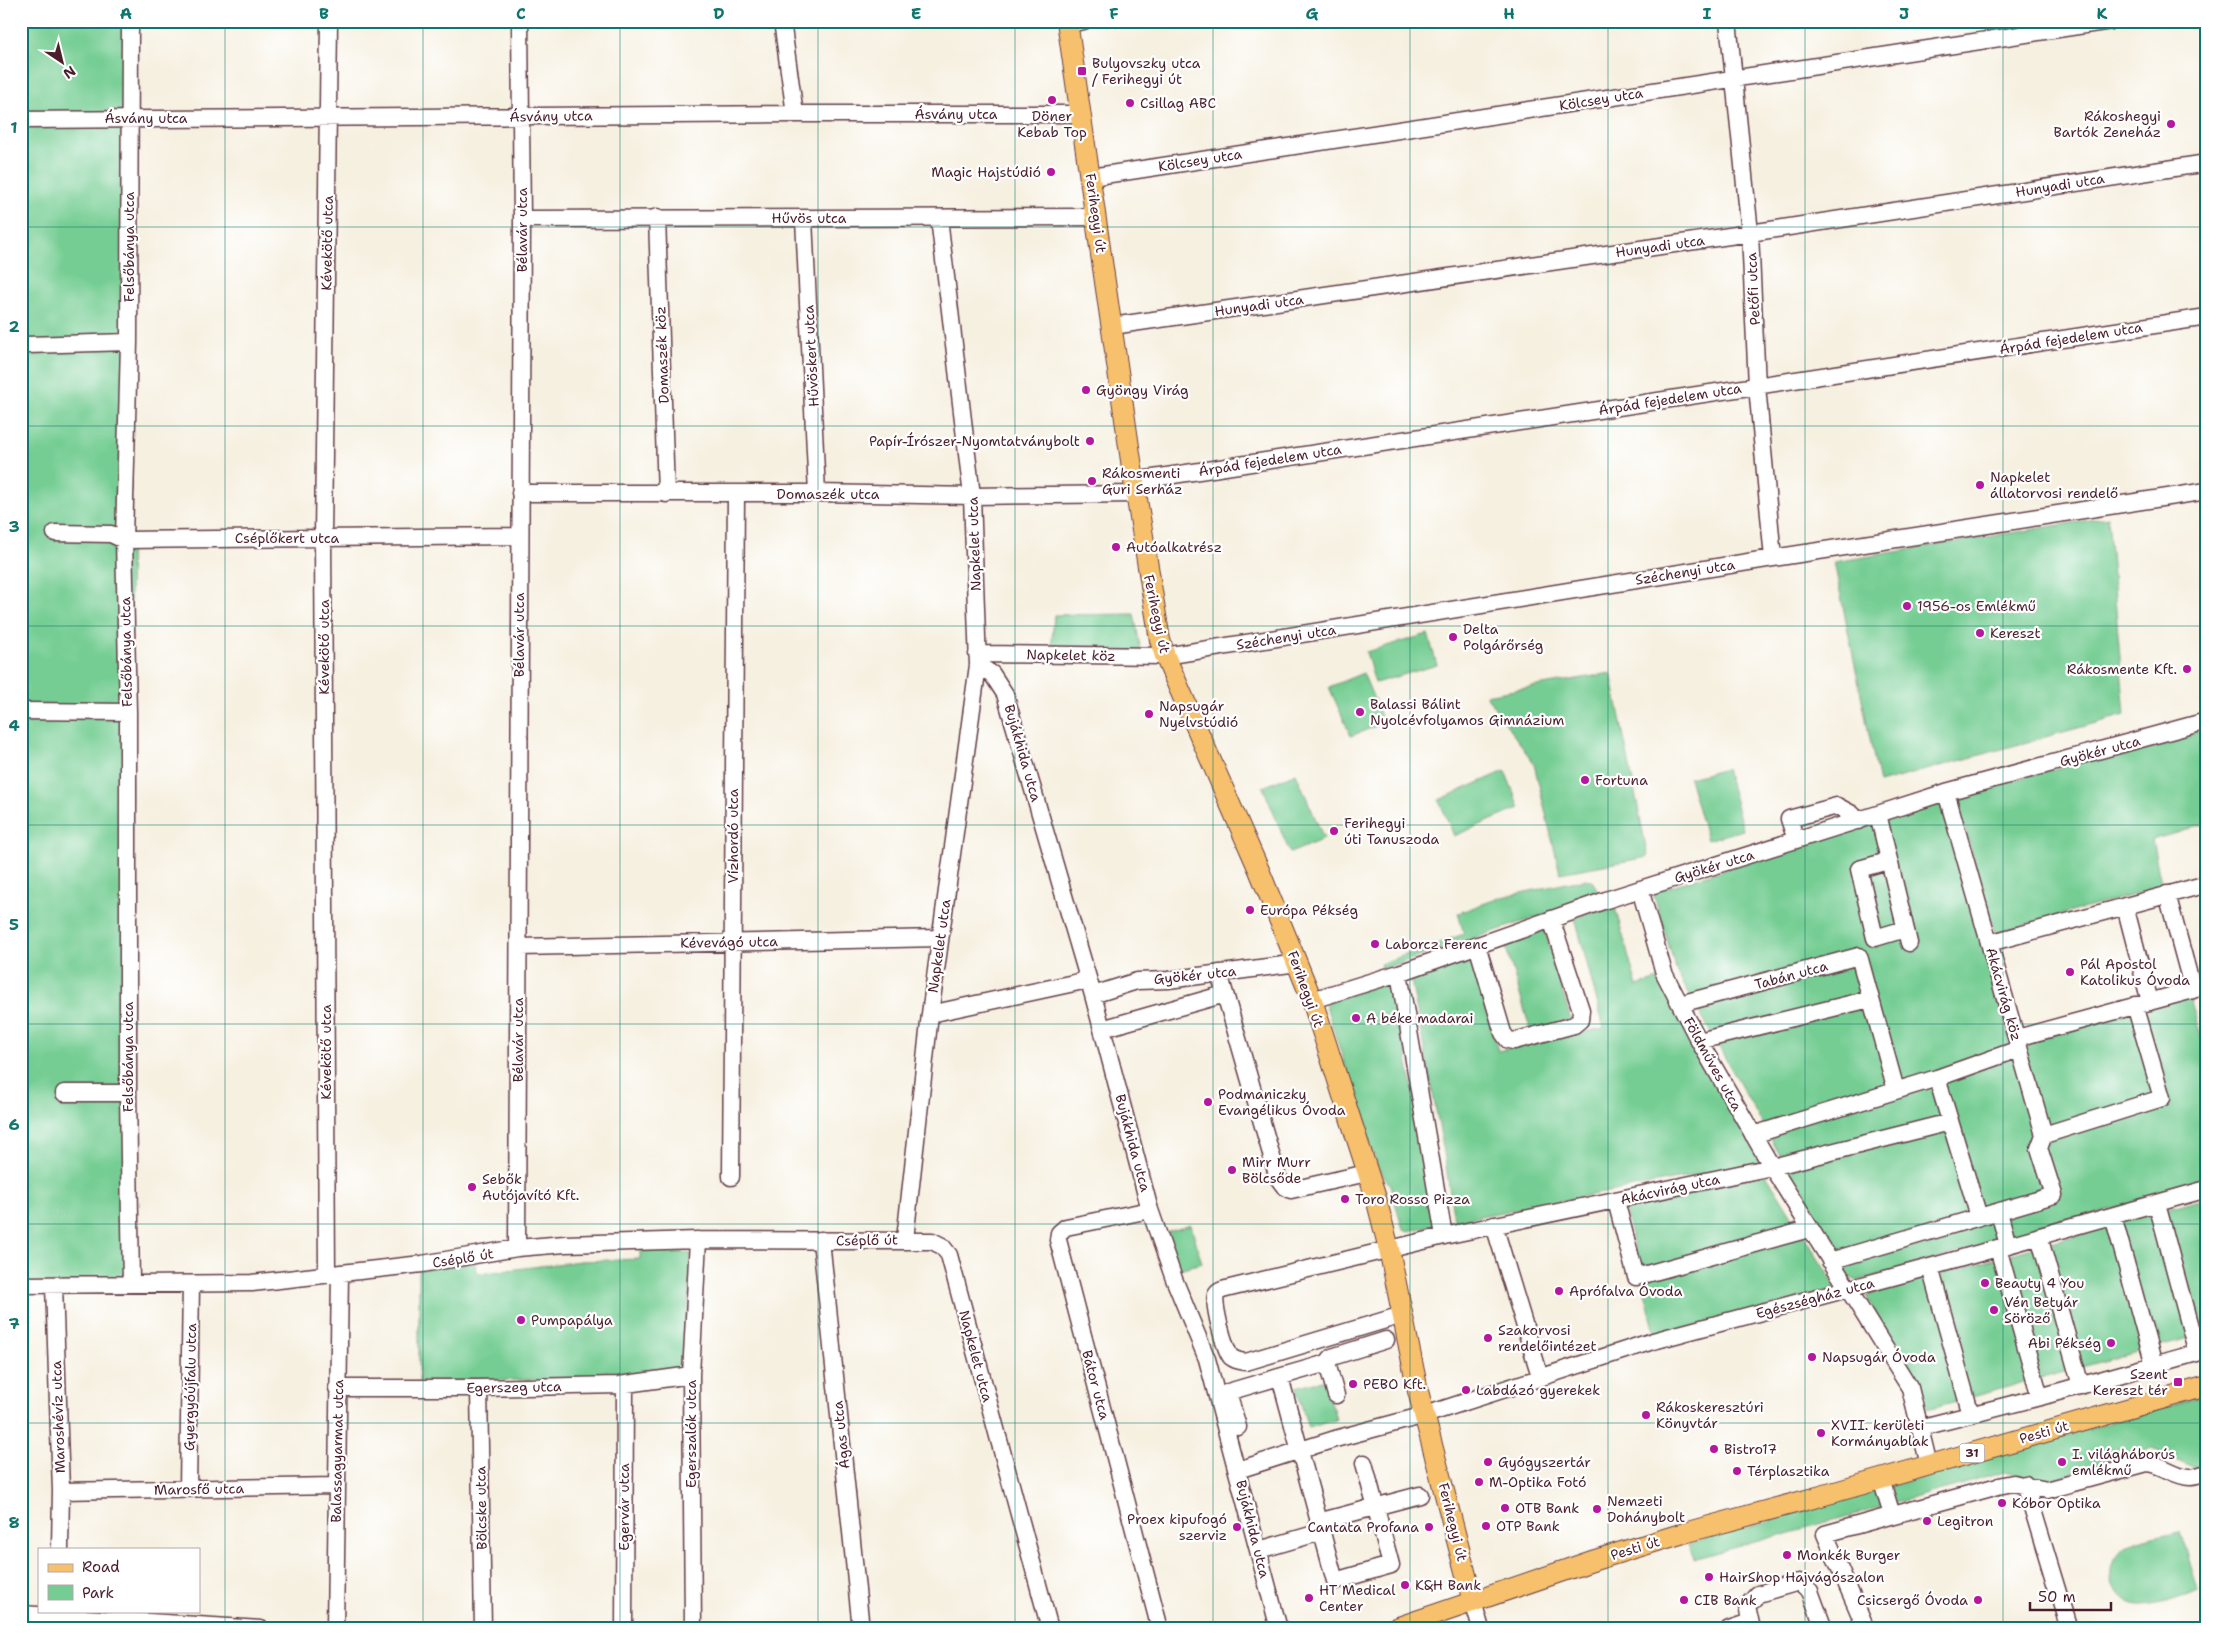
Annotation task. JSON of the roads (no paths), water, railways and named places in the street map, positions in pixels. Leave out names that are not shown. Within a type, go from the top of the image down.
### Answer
[{"type":"main road","name":"Ferihegyi út","points":[[1073,22],[1081,114],[1153,606],[1164,656],[1298,962],[1312,1000],[1389,1249],[1425,1415],[1473,1602]]},
{"type":"main road","name":"Pesti út","points":[[1393,1629],[1595,1560],[1684,1532],[1881,1479],[2207,1386]]},
{"type":"street","name":"Felsőbánya utca","points":[[130,21],[129,342],[124,540],[128,712],[128,1093],[131,1283]]},
{"type":"street","name":"Kévekötő utca","points":[[329,21],[323,538],[333,1273]]},
{"type":"street","name":"Bélavár utca","points":[[517,1248],[522,219],[520,21]]},
{"type":"street","points":[[782,21],[795,114]]},
{"type":"street","name":"Petőfi utca","points":[[1728,21],[1750,233],[1757,386],[1773,558]]},
{"type":"street","name":"Kölcsey utca","points":[[1091,176],[2111,21]]},
{"type":"street","name":"Ásvány utca","points":[[21,120],[795,114],[1081,114]]},
{"type":"street","name":"Hunyadi utca","points":[[1112,326],[1750,233],[2207,163]]},
{"type":"street","name":"Hűvös utca","points":[[522,219],[1096,216]]},
{"type":"street","name":"Domaszék köz","points":[[657,217],[666,494]]},
{"type":"street","name":"Napkelet utca","points":[[939,218],[972,496],[978,659],[930,1014],[905,1239],[932,1241],[942,1246],[949,1255],[1050,1629]]},
{"type":"street","name":"Hűvöskert utca","points":[[804,219],[817,493]]},
{"type":"street","name":"Árpád fejedelem utca","points":[[1135,487],[1757,386],[2207,317]]},
{"type":"street","points":[[27,344],[129,342]]},
{"type":"street","name":"Domaszék utca","points":[[520,494],[736,495],[817,493],[972,496],[1135,487]]},
{"type":"street","points":[[2206,491],[2207,496]]},
{"type":"street","name":"Széchenyi utca","points":[[1164,656],[1773,558],[2206,491]]},
{"type":"street","name":"Vízhordó utca","points":[[731,1177],[736,495]]},
{"type":"street","name":"Cséplőkert utca","points":[[55,533],[111,534],[124,540],[519,536]]},
{"type":"street","name":"Napkelet köz","points":[[978,659],[1164,656]]},
{"type":"street","name":"Bujákhida utca","points":[[978,659],[992,674],[1005,694],[1102,1029],[1150,1210],[1174,1279],[1207,1359],[1279,1629]]},
{"type":"street","points":[[21,711],[128,712]]},
{"type":"street","name":"Gyökér utca","points":[[1312,1000],[1399,973],[1640,889],[1946,792],[2207,721]]},
{"type":"street","name":"Akácvirág köz","points":[[1946,792],[2044,1134],[2040,1148],[2054,1195],[1999,1212]]},
{"type":"street","points":[[1796,840],[1789,819],[1837,806],[1852,814],[1858,821]]},
{"type":"street","points":[[1878,814],[1907,936],[1875,938],[1859,869],[1888,861]]},
{"type":"street","points":[[1989,943],[2207,884]]},
{"type":"street","name":"Földműves utca","points":[[1640,889],[1664,974],[1699,1041],[1809,1229],[1910,1388],[1929,1465]]},
{"type":"street","points":[[1753,1135],[1937,1078],[2018,1044],[2142,1003],[2192,990],[2167,894]]},
{"type":"street","points":[[2044,1134],[2162,1098],[2142,1003],[2125,906]]},
{"type":"street","points":[[1477,945],[1503,1034],[1508,1040],[1514,1041],[1574,1025],[1580,1020],[1581,1010],[1551,920]]},
{"type":"street","name":"Kévevágó utca","points":[[519,947],[940,938]]},
{"type":"street","name":"Tabán utca","points":[[1680,1004],[1860,956],[1896,1090]]},
{"type":"street","name":"Gyökér utca","points":[[930,1014],[1137,981],[1168,980],[1298,962]]},
{"type":"street","points":[[1219,973],[1278,1178],[1284,1186],[1291,1190],[1367,1173]]},
{"type":"street","points":[[1399,973],[1444,1236]]},
{"type":"street","points":[[1102,1029],[1225,994]]},
{"type":"street","points":[[1699,1041],[1870,999]]},
{"type":"street","points":[[1937,1078],[1979,1217]]},
{"type":"street","points":[[64,1093],[128,1093]]},
{"type":"street","name":"Akácvirág utca","points":[[1389,1249],[1772,1167],[1950,1122]]},
{"type":"street","name":"Egészségház utca","points":[[1425,1415],[1540,1376],[1653,1341],[1848,1290],[2207,1189]]},
{"type":"street","points":[[1616,1201],[1636,1278],[1809,1229]]},
{"type":"street","points":[[1919,1428],[2040,1397],[2202,1351],[2157,1204]]},
{"type":"street","name":"Bátor utca","points":[[1150,1210],[1066,1227],[1060,1233],[1058,1240],[1160,1629]]},
{"type":"street","points":[[1830,1261],[1999,1212],[2003,1247],[2040,1397]]},
{"type":"street","points":[[2113,1216],[2154,1365]]},
{"type":"street","points":[[1494,1225],[1540,1376]]},
{"type":"street","points":[[2040,1236],[2080,1386]]},
{"type":"street","name":"Cséplő út","points":[[21,1285],[252,1283],[422,1264],[517,1248],[565,1244],[698,1240],[905,1239]]},
{"type":"street","name":"Egerszalók utca","points":[[693,1629],[691,1375],[698,1240]]},
{"type":"street","name":"Ágas utca","points":[[821,1240],[861,1629]]},
{"type":"street","points":[[1389,1249],[1226,1289],[1216,1294],[1215,1304],[1228,1353],[1238,1361],[1246,1362],[1402,1315]]},
{"type":"street","points":[[1930,1267],[1971,1415]]},
{"type":"street","name":"Balassagyarmat utca","points":[[333,1273],[337,1388],[335,1629]]},
{"type":"street","name":"Gyergyóújfalu utca","points":[[188,1489],[191,1284]]},
{"type":"street","name":"Maroshévíz utca","points":[[54,1285],[61,1491],[60,1548]]},
{"type":"street","points":[[1238,1427],[1228,1392],[1327,1363],[1332,1357],[1386,1340]]},
{"type":"street","points":[[1327,1363],[1336,1395]]},
{"type":"street","name":"Egerszeg utca","points":[[337,1388],[625,1385],[691,1375]]},
{"type":"street","points":[[1280,1377],[1298,1450],[1335,1581],[1391,1565],[1364,1463]]},
{"type":"street","name":"Egervár utca","points":[[624,1629],[625,1385]]},
{"type":"street","name":"Bölcske utca","points":[[479,1388],[483,1629]]},
{"type":"street","points":[[1238,1470],[1298,1450],[1425,1415]]},
{"type":"street","points":[[1866,1629],[1825,1534],[2014,1483],[2047,1490],[2146,1463],[2155,1464],[2183,1476],[2191,1477],[2207,1473]]},
{"type":"street","points":[[1881,1479],[1892,1515]]},
{"type":"street","points":[[2025,1484],[2069,1629]]},
{"type":"street","name":"Marosfő utca","points":[[61,1491],[336,1486]]},
{"type":"street","name":"Ferihegyi út","points":[[1259,1550],[1376,1507],[1420,1495]]},
{"type":"street","points":[[1729,1629],[1751,1626],[1747,1606],[1758,1594],[1799,1582],[1810,1591],[1824,1629]]},
{"type":"street","name":"Ferihegyi út","points":[[1473,1602],[1480,1629]]},
{"type":"street","points":[[21,1614],[58,1619],[261,1629]]},
{"type":"place","name":"Bulyovszky utca / Ferihegyi út","points":[[1082,71]]},
{"type":"place","name":"Döner Kebab Top","points":[[1052,100]]},
{"type":"place","name":"Csillag ABC","points":[[1130,103]]},
{"type":"place","name":"Rákoshegyi Bartók Zeneház","points":[[2171,124]]},
{"type":"place","name":"Magic Hajstúdió","points":[[1051,172]]},
{"type":"place","name":"Gyöngy Virág","points":[[1086,390]]},
{"type":"place","name":"Papír-Írószer-Nyomtatványbolt","points":[[1090,441]]},
{"type":"place","name":"Rákosmenti Guri Serház","points":[[1092,481]]},
{"type":"place","name":"Napkelet állatorvosi rendelő","points":[[1980,485]]},
{"type":"place","name":"Autóalkatrész","points":[[1116,547]]},
{"type":"place","name":"1956-os Emlékmű","points":[[1907,606]]},
{"type":"place","name":"Kereszt","points":[[1980,633]]},
{"type":"place","name":"Delta Polgárőrség","points":[[1453,637]]},
{"type":"place","name":"Rákosmente Kft.","points":[[2187,669]]},
{"type":"place","name":"Balassi Bálint Nyolcévfolyamos Gimnázium","points":[[1360,712]]},
{"type":"place","name":"Napsugár Nyelvstúdió","points":[[1149,714]]},
{"type":"place","name":"Fortuna","points":[[1585,780]]},
{"type":"place","name":"Ferihegyi úti Tanuszoda","points":[[1334,831]]},
{"type":"place","name":"Európa Pékség","points":[[1250,910]]},
{"type":"place","name":"Laborcz Ferenc","points":[[1375,944]]},
{"type":"place","name":"Pál Apostol Katolikus Óvoda","points":[[2070,972]]},
{"type":"place","name":"A béke madarai","points":[[1356,1018]]},
{"type":"place","name":"Podmaniczky Evangélikus Óvoda","points":[[1208,1102]]},
{"type":"place","name":"Mirr Murr Bölcsőde","points":[[1232,1170]]},
{"type":"place","name":"Sebők Autójavító Kft.","points":[[472,1187]]},
{"type":"place","name":"Toro Rosso Pizza","points":[[1345,1199]]},
{"type":"place","name":"Beauty 4 You","points":[[1985,1283]]},
{"type":"place","name":"Aprófalva Óvoda","points":[[1559,1291]]},
{"type":"place","name":"Vén Betyár Söröző","points":[[1994,1310]]},
{"type":"place","name":"Pumpapálya","points":[[521,1320]]},
{"type":"place","name":"Szakorvosi rendelőintézet","points":[[1488,1338]]},
{"type":"place","name":"Abi Pékség","points":[[2111,1343]]},
{"type":"place","name":"Napsugár Óvoda","points":[[1812,1357]]},
{"type":"place","name":"Szent Kereszt tér","points":[[2178,1382]]},
{"type":"place","name":"PEBO Kft.","points":[[1353,1384]]},
{"type":"place","name":"Labdázó gyerekek","points":[[1466,1390]]},
{"type":"place","name":"Rákoskeresztúri Könyvtár","points":[[1646,1415]]},
{"type":"place","name":"XVII. kerületi Kormányablak","points":[[1821,1433]]},
{"type":"place","name":"Bistro17","points":[[1714,1449]]},
{"type":"place","name":"Gyógyszertár","points":[[1488,1462]]},
{"type":"place","name":"I. világháborús emlékmű","points":[[2062,1462]]},
{"type":"place","name":"Térplasztika","points":[[1737,1471]]},
{"type":"place","name":"M-Optika Fotó","points":[[1479,1482]]},
{"type":"place","name":"Kóbor Optika","points":[[2002,1503]]},
{"type":"place","name":"OTB Bank","points":[[1505,1508]]},
{"type":"place","name":"Nemzeti Dohánybolt","points":[[1597,1509]]},
{"type":"place","name":"Legitron","points":[[1927,1521]]},
{"type":"place","name":"OTP Bank","points":[[1486,1526]]},
{"type":"place","name":"Proex kipufogó szerviz","points":[[1237,1527]]},
{"type":"place","name":"Cantata Profana","points":[[1429,1527]]},
{"type":"place","name":"Monkék Burger","points":[[1787,1555]]},
{"type":"place","name":"HairShop Hajvágószalon","points":[[1709,1577]]},
{"type":"place","name":"K&H Bank","points":[[1405,1585]]},
{"type":"place","name":"HT Medical Center","points":[[1309,1598]]},
{"type":"place","name":"CIB Bank","points":[[1684,1600]]},
{"type":"place","name":"Csicsergő Óvoda","points":[[1978,1600]]}]
